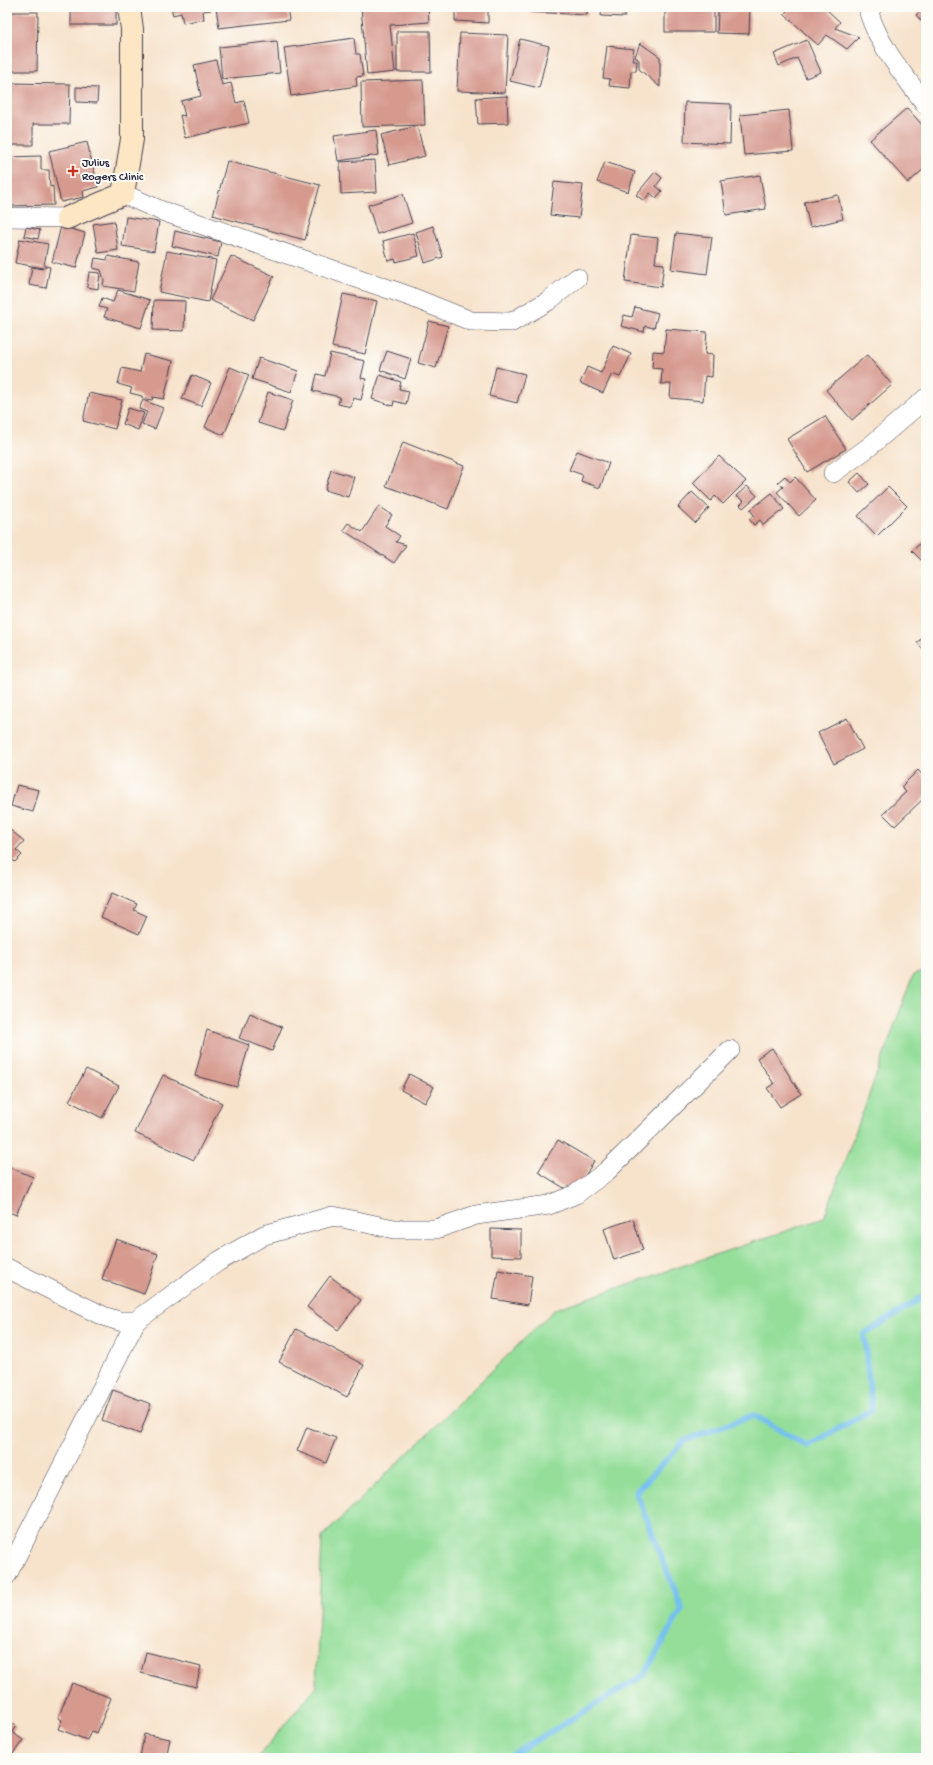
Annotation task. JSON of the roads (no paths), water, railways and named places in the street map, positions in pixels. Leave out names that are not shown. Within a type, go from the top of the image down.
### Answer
[{"type":"street","points":[[123,194],[132,139],[132,29],[129,7]]},
{"type":"street","points":[[872,7],[869,14],[874,29],[883,46],[926,105]]},
{"type":"street","points":[[7,217],[67,218],[123,194],[162,211],[409,296],[471,321],[512,322],[548,300],[577,278]]},
{"type":"street","points":[[833,473],[869,447],[926,398]]},
{"type":"street","points":[[7,1575],[136,1321],[219,1261],[264,1235],[333,1216],[394,1229],[436,1229],[476,1216],[549,1206],[576,1194],[607,1171],[730,1050]]},
{"type":"street","points":[[7,1268],[103,1316],[119,1321],[136,1321]]},
{"type":"waterway","points":[[507,1758],[643,1676],[682,1609],[636,1492],[684,1441],[754,1415],[807,1446],[872,1410],[864,1334],[926,1295]]},
{"type":"place","name":"Julius Rogers Clinic","points":[[73,171]]}]
